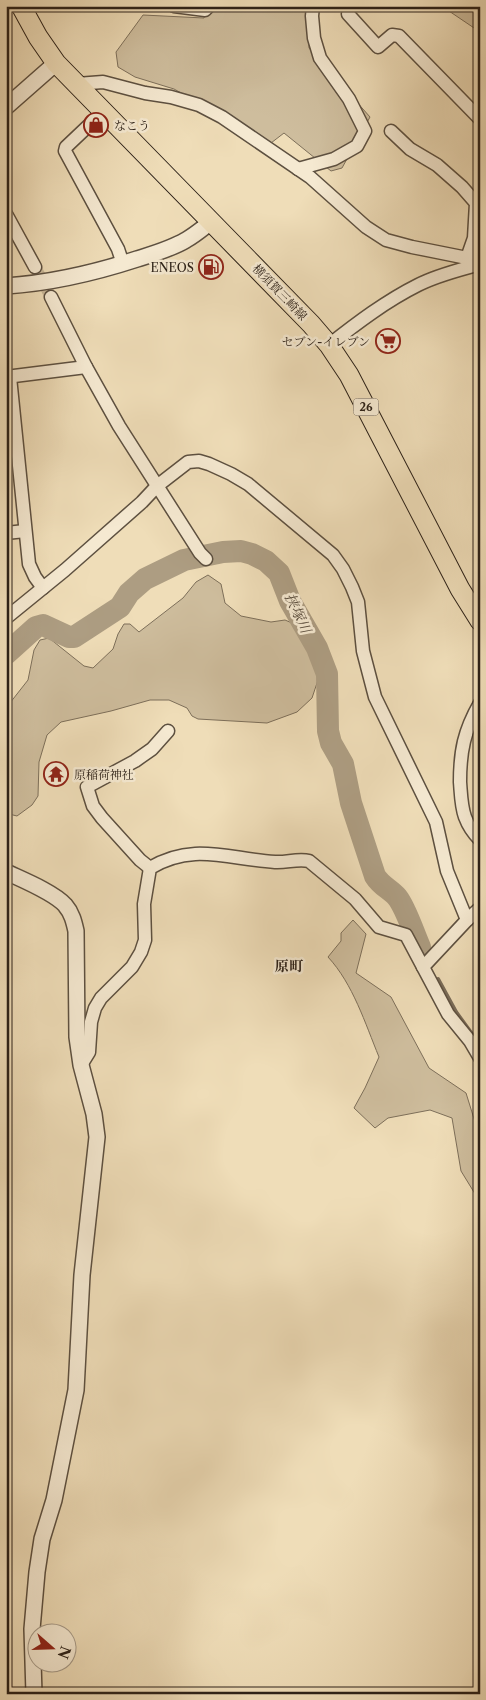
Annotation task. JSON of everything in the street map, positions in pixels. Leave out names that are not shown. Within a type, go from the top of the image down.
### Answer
[{"type":"main road","name":"横須賀三崎線","points":[[21,6],[56,63],[266,277],[329,345],[349,375],[460,590],[480,621]]},
{"type":"street","points":[[174,6],[205,10],[209,6]]},
{"type":"street","points":[[298,169],[334,159],[357,146],[365,131],[349,99],[320,58],[314,38],[312,16],[314,6]]},
{"type":"street","points":[[348,14],[378,47],[392,35],[399,36],[480,119]]},
{"type":"street","points":[[6,107],[56,63]]},
{"type":"street","points":[[77,84],[103,82],[199,105],[222,117],[310,177],[366,227],[386,240],[467,258],[480,264]]},
{"type":"street","points":[[104,111],[66,147],[65,151],[118,249],[123,264]]},
{"type":"street","points":[[391,131],[410,149],[437,165],[462,186],[476,202],[474,238],[467,258]]},
{"type":"street","points":[[6,214],[35,267]]},
{"type":"street","points":[[6,286],[60,280],[123,264],[188,240],[211,222]]},
{"type":"street","points":[[329,345],[366,316],[410,289],[444,274],[480,264]]},
{"type":"street","points":[[51,297],[86,367],[119,426],[203,556]]},
{"type":"street","points":[[43,588],[29,564],[12,454],[8,377],[86,367]]},
{"type":"street","points":[[6,618],[103,537],[157,486],[188,462],[199,461],[209,464],[248,484],[333,555],[352,587],[358,602],[363,651],[375,697],[436,822],[447,871],[466,920]]},
{"type":"street","points":[[6,533],[25,531]]},
{"type":"street","points":[[480,703],[463,741],[460,759],[461,800],[465,818],[480,840]]},
{"type":"street","points":[[150,868],[140,860],[102,818],[93,806],[87,787],[135,761],[152,749],[168,731]]},
{"type":"street","points":[[82,1065],[90,1052],[91,1022],[95,1008],[101,998],[132,966],[141,952],[145,940],[144,904],[150,868],[160,862],[184,854],[200,853],[276,862],[303,859],[309,861],[355,900],[379,926],[406,935],[448,1014],[470,1041],[480,1058]]},
{"type":"street","points":[[6,872],[42,889],[64,905],[73,918],[76,931],[77,1037],[94,1114],[97,1137],[82,1275],[76,1390],[54,1500],[42,1539],[37,1572],[32,1629],[34,1694]]},
{"type":"street","points":[[423,967],[466,920],[480,908]]},
{"type":"shaded area","points":[[207,6],[309,6],[309,48],[370,117],[342,168],[331,171],[284,133],[271,143],[174,89],[135,77],[118,67],[116,52],[143,15],[204,18]]},
{"type":"shaded area","points":[[444,6],[480,6],[480,32],[446,9]]},
{"type":"shaded area","points":[[208,575],[221,584],[225,603],[241,616],[271,622],[285,620],[292,623],[304,637],[319,677],[312,698],[297,712],[267,723],[198,719],[192,716],[187,708],[169,700],[150,700],[61,722],[47,735],[39,762],[38,796],[32,805],[17,816],[9,814],[6,809],[6,708],[28,680],[34,650],[40,640],[49,638],[84,666],[93,668],[113,649],[124,624],[130,624],[139,632],[183,598],[196,582]]},
{"type":"shaded area","points":[[353,920],[366,934],[356,973],[391,997],[429,1068],[466,1093],[480,1138],[480,1202],[461,1171],[452,1118],[430,1110],[388,1118],[375,1128],[354,1108],[379,1057],[345,979],[328,957],[341,941],[341,933]]},
{"type":"waterway","name":"挟塚川","points":[[6,654],[36,627],[43,625],[69,637],[74,637],[120,607],[129,593],[145,579],[184,560],[223,552],[241,551],[266,561],[279,573],[290,601],[317,648],[327,674],[328,731],[331,743],[343,764],[351,803],[375,876],[397,897],[407,914],[420,947]]},
{"type":"waterway","name":"挟塚川","points":[[438,979],[456,1012],[480,1045]]},
{"type":"tunnel","points":[[35,267],[51,297]]},
{"type":"place","name":"なこう","points":[[96,125]]},
{"type":"place","name":"ENEOS","points":[[211,267]]},
{"type":"place","name":"セブン-イレブン","points":[[388,341]]},
{"type":"place","name":"原稲荷神社","points":[[56,774]]},
{"type":"district","name":"原町","points":[[289,966]]}]
